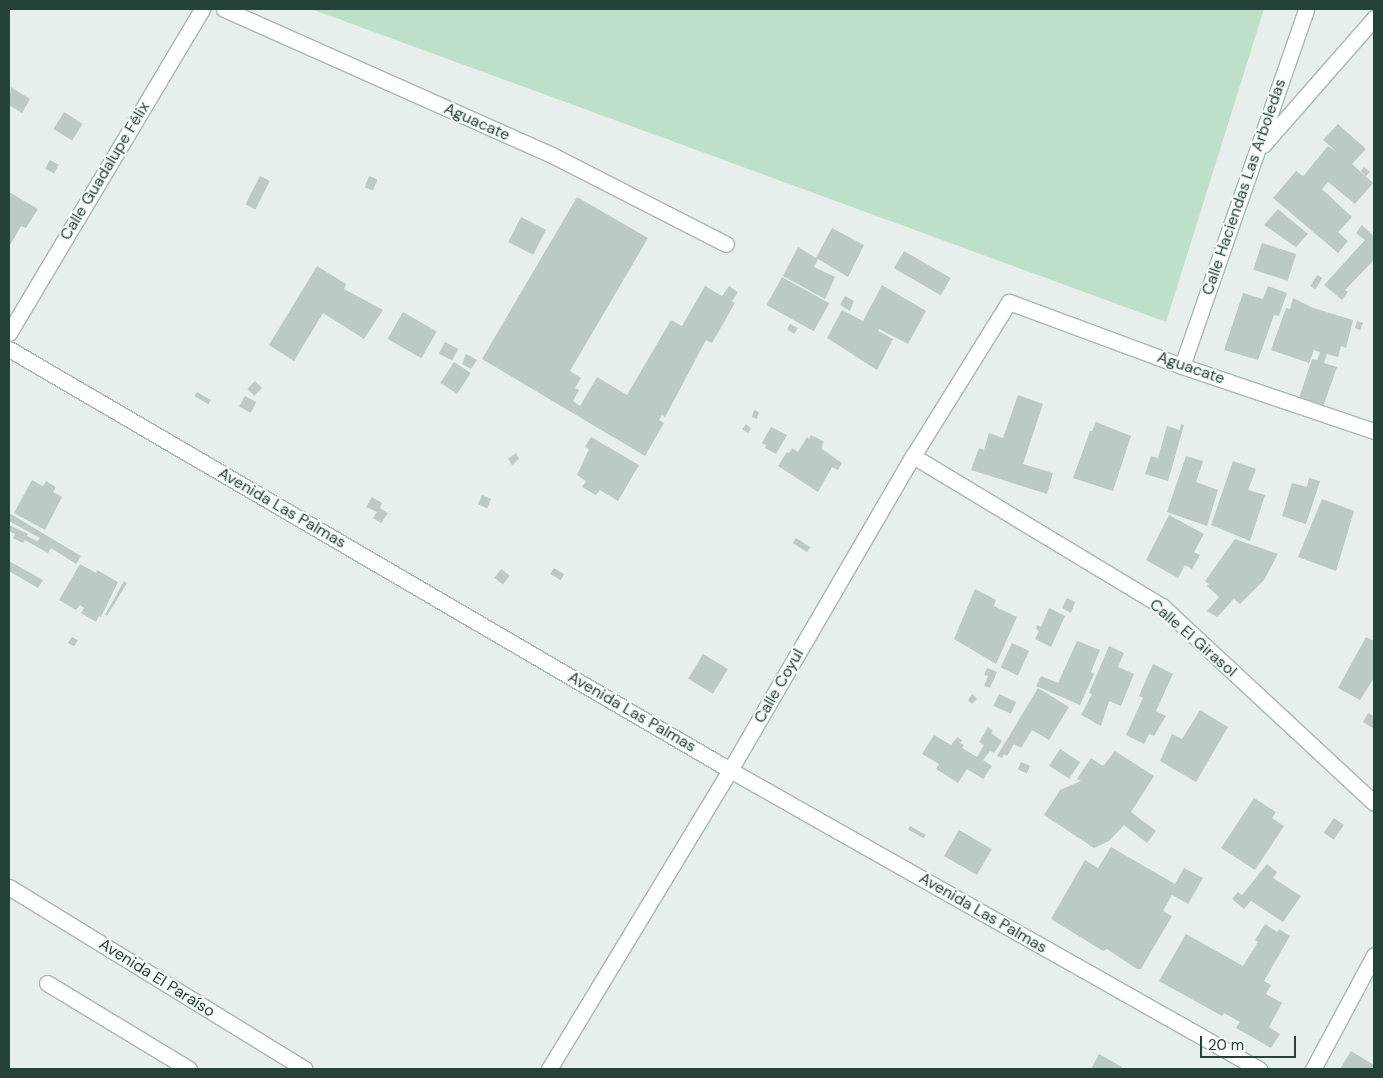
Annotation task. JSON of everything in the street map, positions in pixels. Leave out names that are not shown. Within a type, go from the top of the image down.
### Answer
[{"type":"street","name":"Calle Guadalupe Félix","points":[[9,333],[202,9]]},
{"type":"street","name":"Aguacate","points":[[224,9],[554,156],[726,244]]},
{"type":"street","name":"Calle Haciendas Las Arboledas","points":[[1182,366],[1306,9]]},
{"type":"street","points":[[1258,150],[1374,18]]},
{"type":"street","name":"Aguacate","points":[[1009,302],[1182,366],[1374,431]]},
{"type":"street","name":"Calle Coyul","points":[[549,1069],[730,770],[913,456],[1009,302]]},
{"type":"street","name":"Avenida Las Palmas","points":[[9,349],[730,770],[1259,1069]]},
{"type":"street","name":"Calle El Girasol","points":[[913,456],[1162,606],[1374,803]]},
{"type":"street","name":"Avenida El Paraíso","points":[[9,887],[305,1069]]},
{"type":"street","points":[[1313,1069],[1374,955]]},
{"type":"street","points":[[47,983],[189,1069]]},
{"type":"green space","points":[[311,9],[1264,9],[1166,322]]},
{"type":"building","points":[[11,87],[30,99],[22,113],[9,105]]},
{"type":"building","points":[[64,112],[83,124],[72,141],[53,129]]},
{"type":"building","points":[[1338,124],[1366,149],[1352,164],[1373,183],[1355,204],[1328,182],[1322,189],[1352,217],[1338,232],[1348,241],[1338,253],[1273,198],[1296,171],[1303,176],[1328,146],[1337,152],[1323,140]]},
{"type":"building","points":[[50,160],[59,165],[54,174],[45,169]]},
{"type":"building","points":[[1364,167],[1370,172],[1366,176],[1361,171]]},
{"type":"building","points":[[260,176],[270,181],[255,210],[245,205]]},
{"type":"building","points":[[369,176],[377,179],[373,190],[365,187]]},
{"type":"building","points":[[9,192],[38,209],[26,228],[21,226],[9,247]]},
{"type":"building","points":[[577,197],[648,238],[570,371],[581,378],[575,388],[579,390],[573,401],[580,406],[597,377],[627,395],[671,320],[682,326],[705,286],[722,296],[729,286],[738,292],[732,301],[735,303],[712,343],[706,340],[665,417],[662,415],[659,420],[664,423],[645,456],[482,359]]},
{"type":"building","points":[[1278,209],[1308,234],[1296,247],[1264,225]]},
{"type":"building","points":[[521,217],[546,230],[533,255],[508,242]]},
{"type":"building","points":[[1362,225],[1374,236],[1374,260],[1345,290],[1348,292],[1342,300],[1324,285],[1365,240],[1356,233]]},
{"type":"building","points":[[832,228],[864,245],[848,277],[818,259],[814,267],[835,277],[825,299],[783,276],[798,247],[816,258]]},
{"type":"building","points":[[1262,243],[1296,254],[1288,281],[1253,270]]},
{"type":"building","points":[[904,251],[951,278],[941,295],[894,268]]},
{"type":"building","points":[[317,266],[346,284],[344,289],[383,310],[364,339],[323,313],[294,361],[269,345]]},
{"type":"building","points":[[1317,275],[1322,278],[1315,289],[1310,286]]},
{"type":"building","points":[[782,277],[829,303],[814,331],[766,305]]},
{"type":"building","points":[[882,285],[926,311],[908,344],[879,329],[878,331],[893,339],[877,370],[827,338],[842,310],[863,321]]},
{"type":"building","points":[[1268,286],[1287,293],[1279,316],[1274,315],[1258,360],[1224,350],[1243,293],[1263,299]]},
{"type":"building","points":[[845,296],[854,301],[850,311],[840,305]]},
{"type":"building","points":[[1293,298],[1313,308],[1353,320],[1346,348],[1341,346],[1338,357],[1327,354],[1324,363],[1337,367],[1323,407],[1299,398],[1312,359],[1317,360],[1320,352],[1314,350],[1309,363],[1271,350],[1286,308],[1290,309]]},
{"type":"building","points":[[403,312],[437,332],[421,358],[388,339]]},
{"type":"building","points":[[1357,321],[1363,323],[1360,330],[1355,328]]},
{"type":"building","points":[[790,324],[798,328],[794,334],[787,329]]},
{"type":"building","points":[[445,342],[458,349],[452,361],[439,353]]},
{"type":"building","points":[[466,354],[477,360],[471,369],[462,364]]},
{"type":"building","points":[[454,362],[471,373],[457,394],[440,383]]},
{"type":"building","points":[[255,381],[262,388],[254,396],[247,389]]},
{"type":"building","points":[[197,392],[211,400],[208,404],[194,396]]},
{"type":"building","points":[[1018,395],[1043,404],[1023,464],[1053,473],[1047,494],[971,470],[979,448],[984,450],[989,433],[1003,438]]},
{"type":"building","points":[[245,396],[256,402],[251,413],[239,406]]},
{"type":"building","points":[[754,410],[759,412],[757,419],[752,417]]},
{"type":"building","points":[[1096,422],[1131,436],[1113,491],[1073,478],[1090,431],[1092,431]]},
{"type":"building","points":[[746,424],[751,428],[748,433],[742,429]]},
{"type":"building","points":[[1181,424],[1184,425],[1168,481],[1145,474],[1151,456],[1158,458],[1167,426],[1180,430]]},
{"type":"building","points":[[771,427],[787,435],[776,454],[765,448],[766,445],[762,443]]},
{"type":"building","points":[[811,435],[823,441],[822,449],[842,463],[838,470],[832,467],[818,492],[778,466],[787,452],[789,453],[792,448],[798,452],[807,437],[809,439]]},
{"type":"building","points":[[591,437],[639,465],[618,501],[600,490],[596,495],[582,487],[586,481],[577,475],[589,449],[585,447]]},
{"type":"building","points":[[516,453],[519,459],[512,465],[508,459]]},
{"type":"building","points":[[1186,456],[1203,461],[1196,482],[1218,490],[1207,526],[1167,512]]},
{"type":"building","points":[[1233,461],[1256,469],[1248,490],[1265,495],[1250,541],[1211,525]]},
{"type":"building","points":[[1309,478],[1320,481],[1306,524],[1282,516],[1292,483],[1307,487]]},
{"type":"building","points":[[32,480],[43,486],[46,481],[56,487],[53,492],[62,497],[45,530],[14,513]]},
{"type":"building","points":[[482,495],[491,499],[487,508],[478,504]]},
{"type":"building","points":[[372,497],[382,503],[380,508],[388,513],[381,523],[373,518],[377,512],[366,507]]},
{"type":"building","points":[[1322,499],[1354,511],[1336,571],[1298,557]]},
{"type":"building","points":[[9,513],[81,556],[76,564],[51,548],[48,553],[25,540],[23,543],[13,538],[15,534],[9,531],[9,525],[28,534],[27,536],[37,541],[40,538],[9,521]]},
{"type":"building","points":[[1169,515],[1204,534],[1194,552],[1200,555],[1192,569],[1185,565],[1178,578],[1146,560]]},
{"type":"building","points":[[796,538],[810,547],[807,552],[793,543]]},
{"type":"building","points":[[1235,539],[1278,554],[1264,580],[1240,604],[1234,599],[1217,617],[1207,611],[1219,597],[1207,586],[1209,584],[1205,581]]},
{"type":"building","points":[[9,561],[43,580],[38,588],[9,571]]},
{"type":"building","points":[[80,564],[96,573],[97,570],[118,582],[101,617],[99,616],[96,622],[81,613],[84,608],[80,605],[76,610],[59,600]]},
{"type":"building","points":[[554,568],[564,574],[561,580],[550,574]]},
{"type":"building","points":[[501,569],[510,576],[503,584],[494,578]]},
{"type":"building","points":[[124,581],[127,583],[107,616],[105,615]]},
{"type":"building","points":[[975,589],[996,600],[994,606],[1017,617],[996,664],[954,639]]},
{"type":"building","points":[[1067,598],[1075,602],[1071,613],[1062,608]]},
{"type":"building","points":[[1049,608],[1065,616],[1051,647],[1035,639],[1039,631],[1036,629],[1037,625],[1041,627]]},
{"type":"building","points":[[72,637],[78,640],[74,646],[68,643]]},
{"type":"building","points":[[1366,637],[1374,641],[1374,678],[1360,700],[1338,688]]},
{"type":"building","points":[[1077,641],[1100,650],[1091,672],[1094,674],[1080,705],[1036,686],[1041,676],[1058,683]]},
{"type":"building","points":[[1012,643],[1029,651],[1018,676],[1001,667]]},
{"type":"building","points":[[1109,646],[1124,653],[1118,667],[1134,674],[1121,706],[1109,701],[1101,726],[1081,715],[1092,694],[1089,693]]},
{"type":"building","points":[[703,654],[728,669],[713,694],[688,679]]},
{"type":"building","points":[[1153,664],[1173,674],[1156,711],[1166,716],[1154,736],[1149,734],[1144,744],[1126,735],[1143,698],[1139,696]]},
{"type":"building","points":[[987,668],[997,672],[990,688],[984,686],[988,676],[984,675]]},
{"type":"building","points":[[1038,688],[1069,707],[1049,740],[1032,730],[1021,748],[1014,744],[1007,756],[1004,754],[1002,758],[997,756]]},
{"type":"building","points":[[972,694],[977,699],[972,704],[968,700]]},
{"type":"building","points":[[999,694],[1016,702],[1011,714],[994,706]]},
{"type":"building","points":[[1200,710],[1228,727],[1196,782],[1160,761],[1172,734],[1182,739]]},
{"type":"building","points":[[1368,713],[1374,716],[1373,728],[1363,722]]},
{"type":"building","points":[[988,727],[993,731],[991,733],[1002,741],[994,753],[990,751],[983,760],[992,766],[983,779],[967,769],[958,783],[936,769],[939,764],[922,754],[934,735],[951,745],[957,737],[962,740],[960,743],[964,745],[962,748],[977,757],[984,745],[979,742]]},
{"type":"building","points":[[1060,749],[1080,762],[1069,779],[1049,766]]},
{"type":"building","points":[[1115,751],[1154,776],[1131,812],[1156,831],[1147,843],[1124,825],[1109,841],[1094,848],[1044,815],[1060,790],[1081,781],[1077,779],[1091,758],[1103,766]]},
{"type":"building","points":[[1021,762],[1030,766],[1027,773],[1018,769]]},
{"type":"building","points":[[1254,798],[1276,812],[1272,818],[1284,826],[1255,870],[1221,848]]},
{"type":"building","points":[[1334,818],[1344,825],[1334,840],[1324,833]]},
{"type":"building","points":[[910,826],[926,835],[924,838],[908,829]]},
{"type":"building","points":[[959,830],[992,849],[977,875],[944,856]]},
{"type":"building","points":[[1111,847],[1175,884],[1184,868],[1203,878],[1188,904],[1172,895],[1163,911],[1172,916],[1141,969],[1137,969],[1107,949],[1103,951],[1051,919],[1085,860],[1098,868]]},
{"type":"building","points":[[1267,864],[1277,872],[1273,878],[1301,896],[1283,922],[1251,901],[1244,909],[1232,899],[1238,892],[1242,895]]},
{"type":"building","points":[[1265,924],[1277,932],[1279,929],[1290,936],[1264,981],[1271,985],[1266,994],[1282,1003],[1269,1027],[1280,1034],[1271,1048],[1236,1028],[1240,1022],[1224,1013],[1222,1016],[1159,981],[1186,934],[1243,966],[1258,942],[1255,940]]},
{"type":"building","points":[[1351,1051],[1374,1065],[1374,1069],[1340,1069]]},
{"type":"building","points":[[1099,1054],[1122,1067],[1121,1069],[1091,1069]]}]
